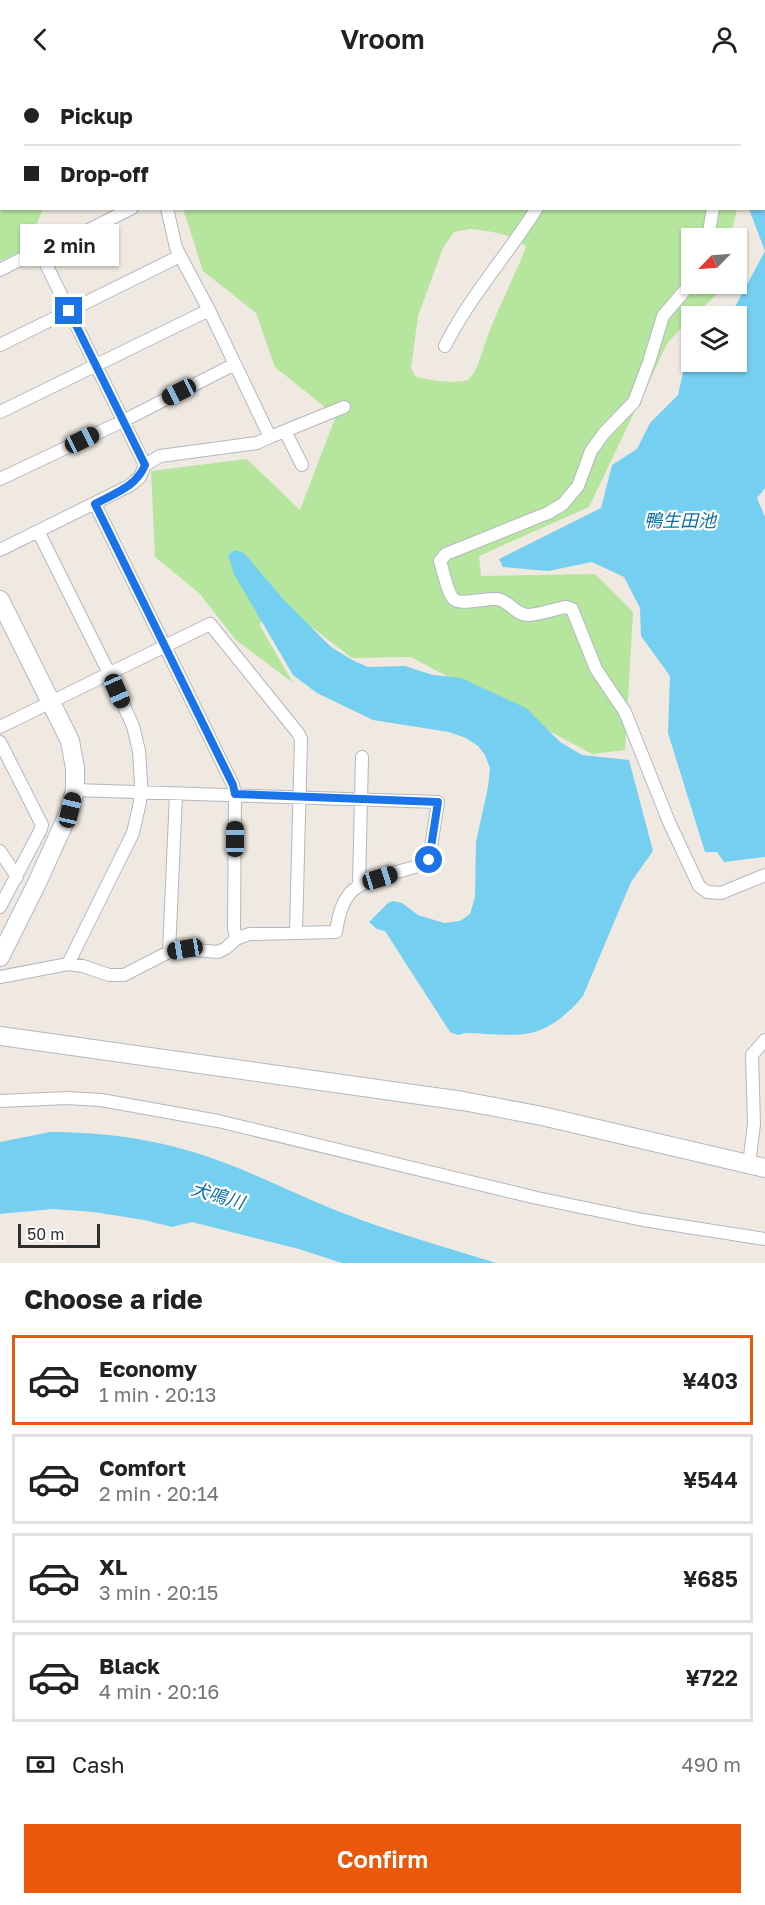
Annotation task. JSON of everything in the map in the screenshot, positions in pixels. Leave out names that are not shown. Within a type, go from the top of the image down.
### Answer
[{"type":"street","points":[[0,270],[29,255],[41,254],[128,210]]},
{"type":"street","points":[[167,210],[176,248],[209,310],[270,437]]},
{"type":"street","points":[[445,346],[455,325],[536,210]]},
{"type":"street","points":[[710,228],[713,210]]},
{"type":"street","points":[[41,254],[145,465]]},
{"type":"street","points":[[0,345],[180,256]]},
{"type":"street","points":[[682,294],[663,316],[634,402],[597,442],[591,451],[578,486],[563,504],[548,513],[446,554],[440,561],[454,600],[461,602],[495,598],[503,600],[520,613],[528,615],[566,607],[572,609],[596,669],[625,712],[669,822],[699,886],[707,892],[721,893],[765,876]]},
{"type":"street","points":[[0,412],[209,310]]},
{"type":"street","points":[[0,479],[123,421],[235,364]]},
{"type":"street","points":[[0,550],[129,486],[140,477],[145,465],[160,456],[257,443],[344,407]]},
{"type":"street","points":[[285,431],[302,465]]},
{"type":"street","points":[[95,504],[233,785],[235,794],[234,928],[236,939]]},
{"type":"street","points":[[38,531],[109,673],[133,726],[139,751],[140,802],[132,833],[68,964]]},
{"type":"street","points":[[0,600],[70,741],[75,768],[75,790],[70,810],[0,957]]},
{"type":"street","points":[[0,727],[210,624],[301,739],[296,932]]},
{"type":"street","points":[[0,742],[42,825],[0,907]]},
{"type":"street","points":[[359,885],[362,757]]},
{"type":"street","points":[[0,976],[68,964],[83,966],[109,975],[124,975],[169,952],[185,949],[218,952],[236,939],[249,934],[336,932],[339,913],[350,892],[359,885],[422,865],[429,860],[438,802],[75,790]]},
{"type":"street","points":[[169,952],[176,794]]},
{"type":"street","points":[[0,851],[17,877]]},
{"type":"street","points":[[0,1036],[463,1101],[542,1116],[757,1166],[752,1055],[765,1040]]},
{"type":"street","points":[[0,1101],[67,1098],[101,1100],[207,1119],[537,1198],[643,1220],[765,1239]]},
{"type":"green space","points":[[0,210],[43,210],[25,251],[0,261]]},
{"type":"green space","points":[[183,210],[737,210],[732,228],[681,228],[681,294],[716,295],[704,306],[681,306],[681,329],[668,342],[589,507],[479,556],[481,576],[595,574],[633,612],[625,750],[592,754],[411,657],[352,658],[270,595],[260,626],[293,683],[236,640],[199,593],[155,557],[151,471],[247,459],[300,510],[336,416],[275,367],[256,313],[203,271]],"holes":[[[471,229],[508,236],[526,247],[478,365],[471,376],[465,381],[458,382],[415,376],[411,368],[418,316],[443,248],[454,232]]]},
{"type":"water","points":[[749,210],[765,210],[765,251]]},
{"type":"water","name":"鴨生田池","points":[[765,251],[765,488],[757,498],[765,517],[765,857],[724,862],[717,852],[705,852],[668,733],[670,676],[641,636],[640,608],[624,577],[592,562],[548,571],[503,567],[499,559],[601,508],[612,465],[637,449],[650,423],[678,395],[683,372],[747,372],[747,306],[735,306],[742,294],[747,294],[747,284]]},
{"type":"water","points":[[235,550],[244,553],[284,600],[331,647],[354,661],[368,667],[405,666],[433,675],[461,678],[526,708],[560,742],[582,755],[629,760],[653,851],[631,882],[583,996],[553,1024],[538,1031],[523,1034],[465,1033],[458,1035],[450,1032],[385,931],[377,929],[369,922],[393,901],[402,903],[418,915],[444,923],[460,921],[470,914],[475,897],[476,842],[490,768],[485,755],[478,746],[466,738],[449,732],[373,720],[317,693],[293,675],[234,574],[228,555]]},
{"type":"water","name":"犬鳴川","points":[[50,1132],[139,1139],[204,1155],[355,1218],[496,1263],[342,1263],[299,1249],[192,1222],[172,1227],[94,1212],[53,1209],[0,1214],[0,1142]]},
{"type":"route","points":[[69,311],[145,465],[140,477],[129,486],[95,504],[233,785],[235,794],[438,802],[429,860]]}]
